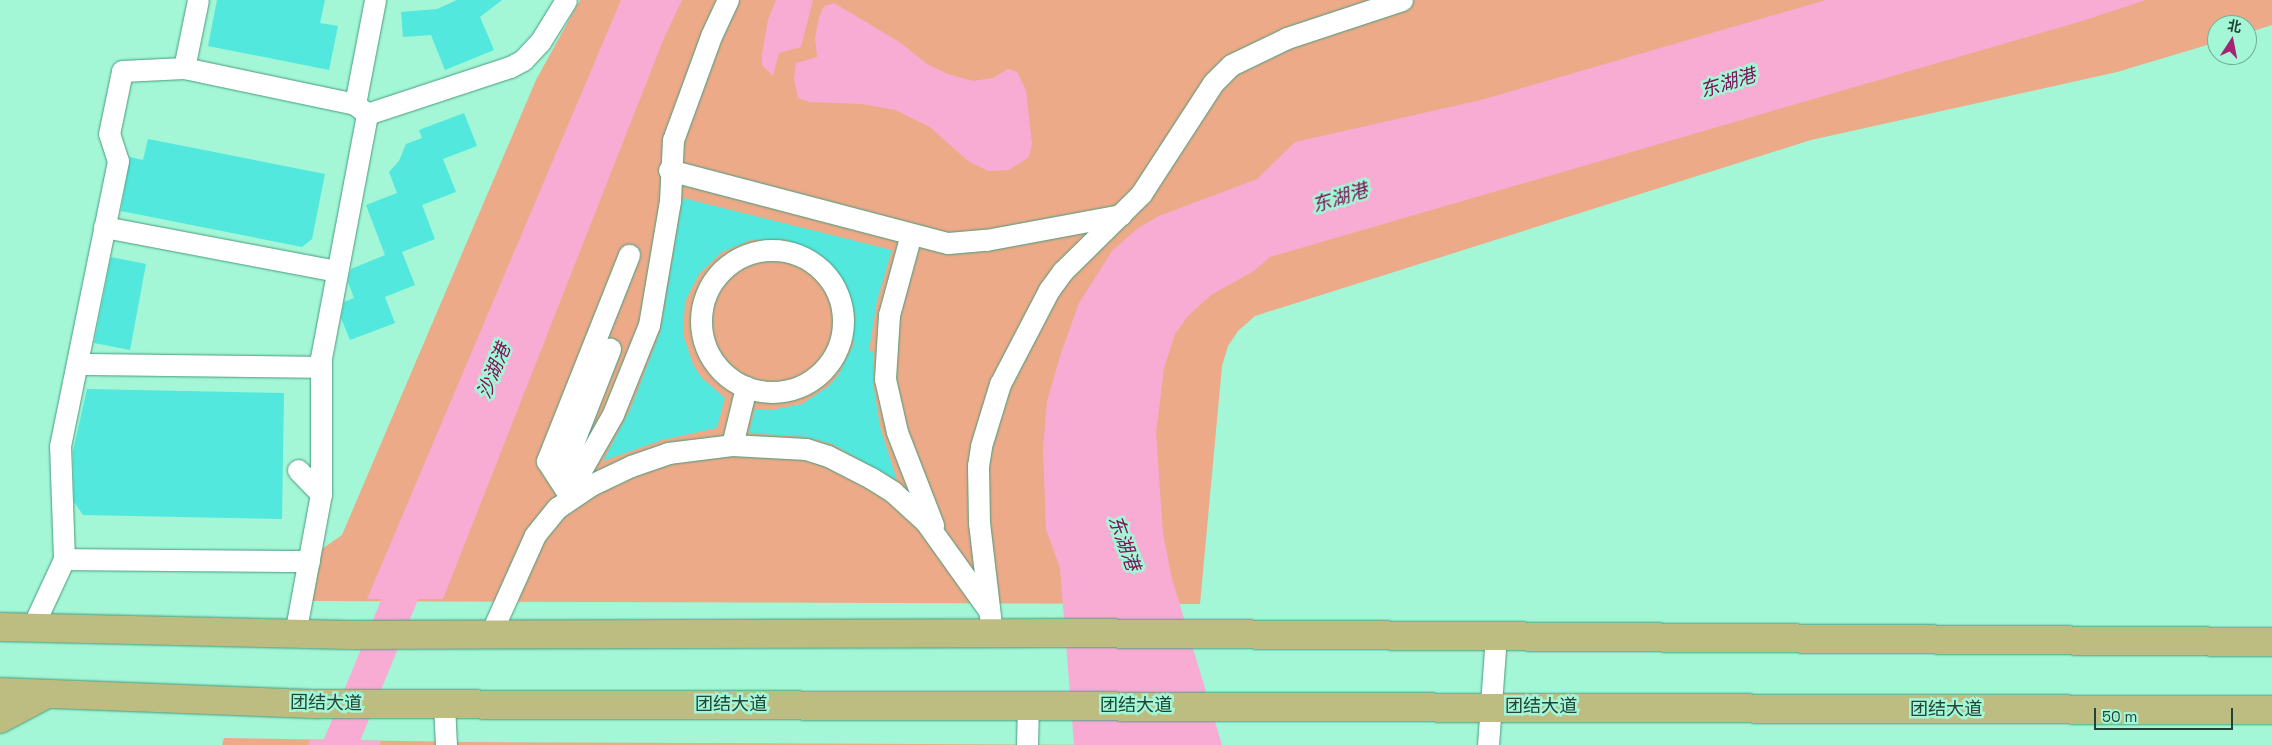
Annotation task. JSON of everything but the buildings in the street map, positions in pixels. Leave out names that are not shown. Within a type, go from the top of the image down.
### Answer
[{"type":"main road","points":[[0,627],[350,635],[991,623],[1048,633],[1202,636],[1496,636],[2272,642]]},
{"type":"main road","name":"团结大道","points":[[0,692],[319,704],[1036,704],[2272,710]]},
{"type":"main road","points":[[0,719],[48,694]]},
{"type":"lane","points":[[184,68],[198,0]]},
{"type":"lane","points":[[295,634],[320,494],[321,367],[361,109],[375,0]]},
{"type":"lane","points":[[32,628],[64,559],[59,456],[118,161],[109,134],[122,71],[184,68],[361,109],[523,60],[540,42],[566,0]]},
{"type":"lane","points":[[491,633],[534,535],[557,508],[613,414],[649,324],[669,208],[669,170],[673,140],[711,36],[728,0]]},
{"type":"lane","points":[[991,623],[978,492],[978,466],[986,425],[1000,384],[1049,290],[1063,271],[1141,194],[1213,83],[1230,65],[1287,38],[1402,0]]},
{"type":"lane","points":[[669,170],[911,234],[966,243],[1121,215]]},
{"type":"lane","points":[[104,227],[337,271]]},
{"type":"lane","points":[[911,234],[889,316],[886,379],[897,432],[938,535],[991,623]]},
{"type":"lane","points":[[779,250],[805,258],[826,274],[839,298],[843,324],[837,350],[821,372],[798,387],[772,392],[746,387],[714,362],[703,338],[702,311],[710,285],[728,265],[752,253],[779,250]]},
{"type":"lane","points":[[566,490],[547,461],[629,255]]},
{"type":"lane","points":[[566,490],[610,348]]},
{"type":"lane","points":[[76,364],[321,367]]},
{"type":"lane","points":[[732,445],[746,387]]},
{"type":"lane","points":[[566,490],[668,453],[732,445],[778,445],[828,456],[893,492],[938,535]]},
{"type":"lane","points":[[298,470],[320,494]]},
{"type":"lane","points":[[64,559],[309,561]]},
{"type":"lane","points":[[1488,745],[1493,706],[1496,636]]},
{"type":"lane","points":[[444,704],[446,745]]},
{"type":"lane","points":[[1027,745],[1036,704]]},
{"type":"shaded area","points":[[580,0],[2272,0],[2272,25],[2257,30],[2257,15],[2207,15],[2207,45],[2117,72],[1811,140],[1255,316],[1238,331],[1228,346],[1222,366],[1200,604],[311,601],[322,549],[342,535],[536,80]]},
{"type":"shaded area","points":[[224,738],[464,742],[1135,745],[222,745]]},
{"type":"water","points":[[621,0],[682,0],[664,38],[443,599],[367,599]]},
{"type":"water","points":[[776,0],[813,0],[801,47],[779,53],[773,76],[762,65],[762,54],[768,20]]},
{"type":"water","name":"东湖港","points":[[1826,0],[2146,0],[2082,21],[1270,257],[1254,271],[1211,295],[1188,316],[1175,334],[1164,368],[1156,433],[1163,533],[1171,575],[1222,745],[1074,745],[1060,568],[1046,529],[1043,449],[1047,401],[1061,353],[1079,303],[1112,251],[1138,228],[1159,216],[1257,179],[1295,142],[1481,100]]},
{"type":"water","points":[[834,3],[901,43],[927,64],[948,74],[973,81],[993,78],[1008,69],[1017,72],[1026,90],[1032,144],[1029,157],[1009,170],[988,171],[968,161],[930,127],[895,110],[863,104],[809,102],[798,98],[794,79],[796,63],[817,57],[815,38],[819,17],[824,6]]},
{"type":"water","points":[[310,740],[381,741],[380,745],[308,745]]},
{"type":"waterway","name":"沙湖港","points":[[340,745],[417,557]]}]
